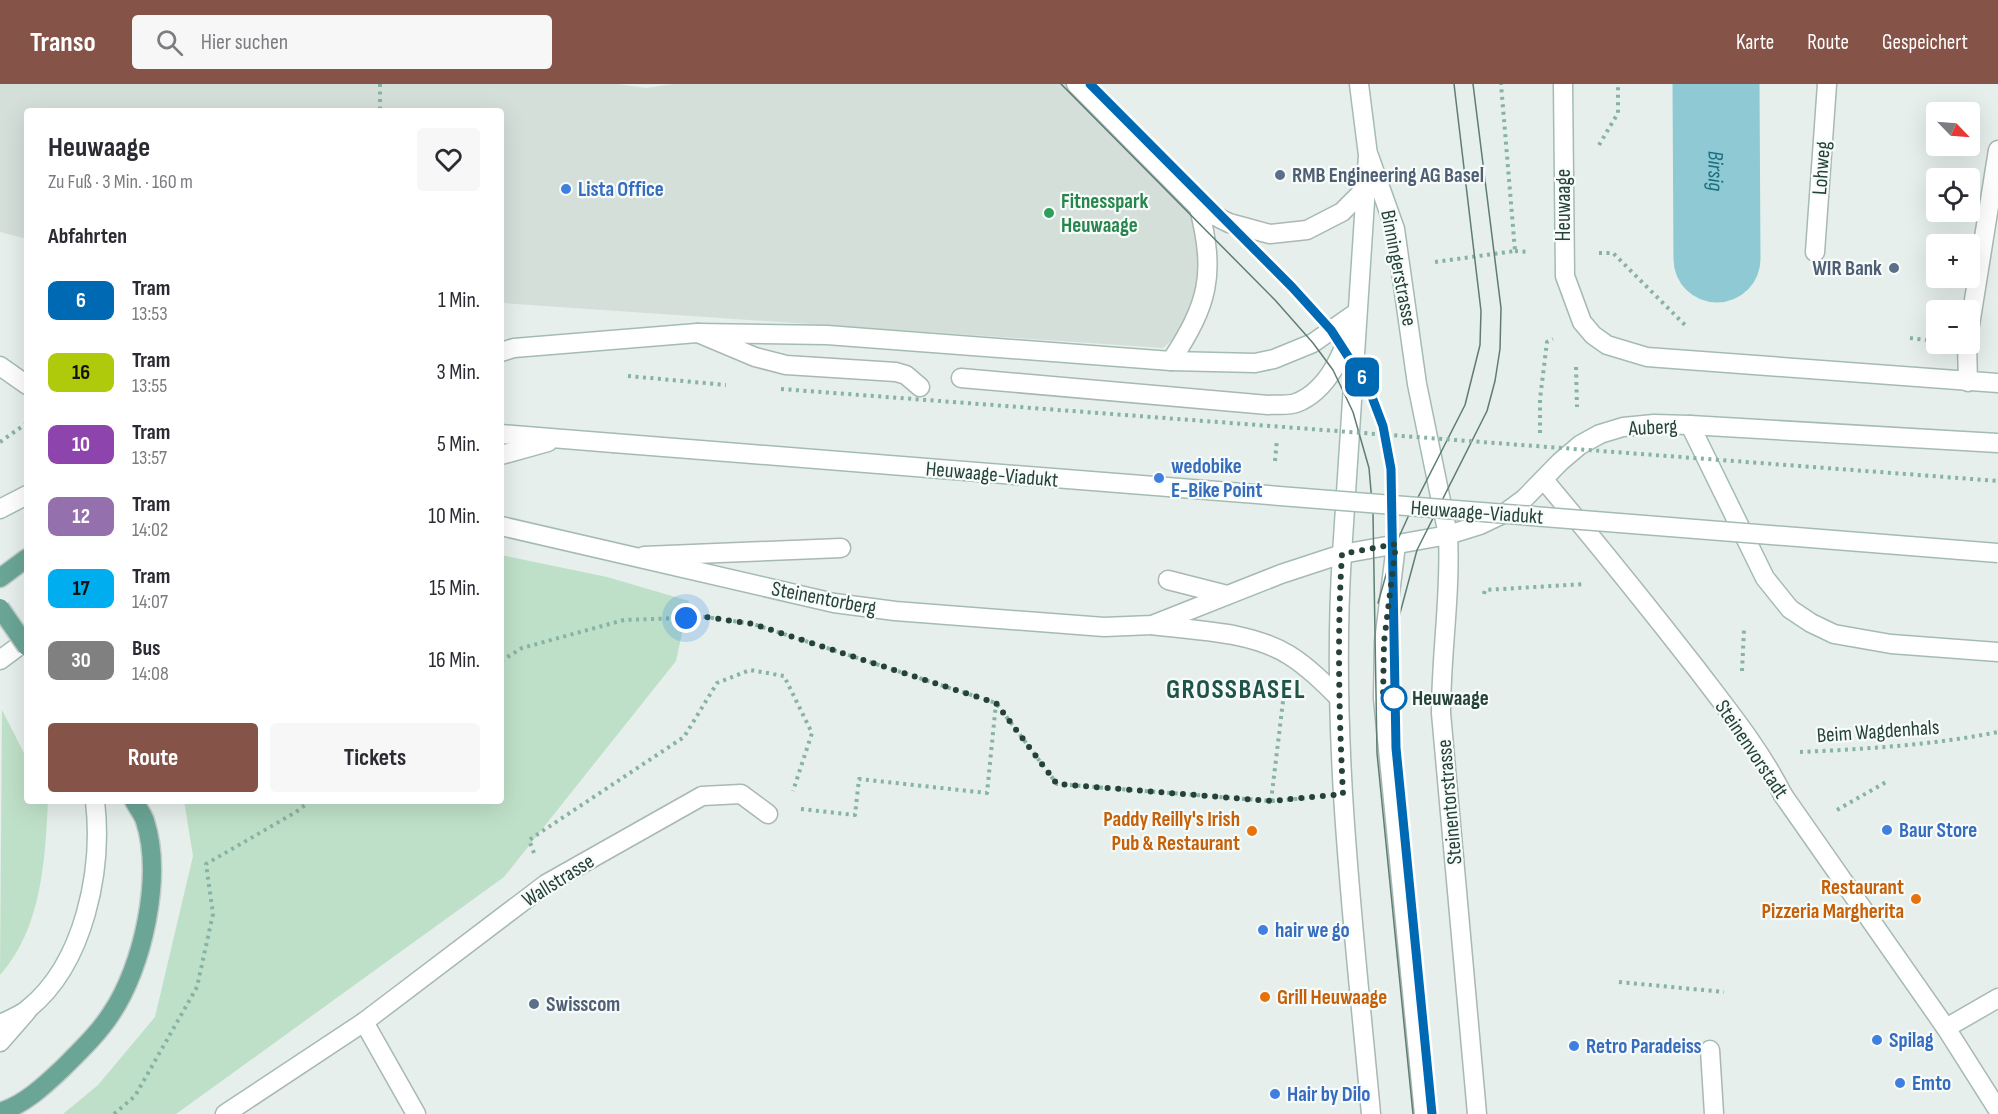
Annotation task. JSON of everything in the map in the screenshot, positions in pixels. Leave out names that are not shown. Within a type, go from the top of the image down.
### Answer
[{"type":"main road","points":[[1076,84],[1199,208],[1250,230],[1290,233],[1307,230],[1342,212],[1365,189]]},
{"type":"main road","name":"Binningerstrasse","points":[[1342,554],[1368,155],[1359,84]]},
{"type":"main road","name":"Heuwaage","points":[[1563,84],[1565,276],[1582,322]]},
{"type":"main road","name":"Lohweg","points":[[1815,252],[1827,84]]},
{"type":"main road","points":[[1974,300],[1998,150]]},
{"type":"main road","name":"Binningerstrasse","points":[[1368,155],[1395,229],[1417,384]]},
{"type":"main road","points":[[1171,361],[1192,330],[1204,301],[1207,249],[1199,208]]},
{"type":"main road","points":[[504,351],[514,348],[697,333],[827,335],[1171,361],[1255,363],[1274,359],[1313,343],[1357,312]]},
{"type":"main road","points":[[961,378],[1268,405],[1294,404],[1306,398],[1333,370],[1345,348],[1357,312]]},
{"type":"main road","points":[[1582,322],[1607,345],[1647,357],[1998,383]]},
{"type":"main road","points":[[697,333],[754,357],[786,365],[896,372],[906,375],[920,387]]},
{"type":"main road","points":[[1967,354],[1968,382]]},
{"type":"main road","points":[[0,366],[24,382]]},
{"type":"main road","name":"Steinentorstrasse","points":[[1417,384],[1448,535],[1450,567],[1441,668],[1441,713],[1476,1114]]},
{"type":"main road","name":"Auberg","points":[[1342,554],[1448,535],[1505,513],[1580,445],[1600,434],[1623,427],[1654,424],[1690,425],[1998,443]]},
{"type":"main road","points":[[1690,425],[1765,578],[1790,609],[1834,634],[1891,644],[1998,652]]},
{"type":"main road","name":"Heuwaage-Viadukt","points":[[504,434],[1998,553]]},
{"type":"main road","points":[[504,454],[560,439]]},
{"type":"main road","name":"Steinenvorstadt","points":[[1544,480],[1629,581],[1760,754],[1805,828],[1946,1028],[1998,1110]]},
{"type":"main road","points":[[0,509],[24,497]]},
{"type":"main road","name":"Steinentorberg","points":[[504,527],[834,603],[895,611],[1104,627],[1152,625],[1227,634],[1273,647],[1315,674],[1339,698]]},
{"type":"main road","points":[[1396,544],[1384,642],[1383,698],[1424,1114]]},
{"type":"main road","points":[[639,557],[841,548]]},
{"type":"main road","points":[[1342,554],[1339,610],[1339,698],[1343,794],[1371,1114]]},
{"type":"main road","name":"Steinentorberg","points":[[1152,625],[1227,595],[1342,554]]},
{"type":"main road","points":[[0,578],[24,560]]},
{"type":"main road","points":[[1168,580],[1227,595]]},
{"type":"main road","points":[[0,608],[24,643]]},
{"type":"main road","points":[[0,660],[24,642]]},
{"type":"main road","name":"Wallstrasse","points":[[225,1114],[364,1022],[546,884],[702,796],[741,794],[768,814]]},
{"type":"main road","points":[[0,1042],[61,969],[74,946],[91,897],[98,827],[95,804]]},
{"type":"main road","points":[[8,1111],[49,1081],[85,1047],[112,1013],[132,971],[151,891],[151,854],[145,820],[136,804]]},
{"type":"main road","points":[[1946,1028],[1998,998]]},
{"type":"main road","points":[[0,1024],[28,1009]]},
{"type":"main road","points":[[364,1022],[416,1114]]},
{"type":"main road","points":[[1710,1050],[1714,1114]]},
{"type":"path","points":[[380,84],[380,108]]},
{"type":"path","points":[[1428,263],[1515,251],[1501,84]]},
{"type":"path","points":[[1595,152],[1618,113],[1618,84]]},
{"type":"path","points":[[1598,242],[1598,253],[1613,253],[1689,328]]},
{"type":"path","points":[[1580,445],[1576,342],[1582,322]]},
{"type":"path","points":[[1544,480],[1539,424],[1547,342],[1582,322]]},
{"type":"path","points":[[1900,338],[1926,341]]},
{"type":"path","points":[[628,376],[734,386]]},
{"type":"path","points":[[770,388],[1998,481]]},
{"type":"path","points":[[0,442],[24,425]]},
{"type":"path","points":[[1481,601],[1485,590],[1629,581]]},
{"type":"path","points":[[504,659],[522,648],[624,620],[706,617],[753,624],[996,703],[1057,784],[1271,801],[1343,794]]},
{"type":"path","points":[[546,884],[529,840],[684,737],[717,683],[750,670],[784,676],[813,733],[789,802]]},
{"type":"path","points":[[1271,801],[1284,689]]},
{"type":"path","points":[[799,809],[855,815],[859,778],[987,794],[996,703]]},
{"type":"path","name":"Beim Wagdenhals","points":[[1760,754],[1882,748],[1959,740],[1998,732]]},
{"type":"path","points":[[1805,828],[1886,782]]},
{"type":"path","points":[[114,1114],[135,1096],[197,987],[213,914],[206,864],[306,804]]},
{"type":"path","points":[[1619,982],[1724,992]]},
{"type":"shaded area","points":[[0,84],[618,84],[646,88],[673,84],[1084,84],[1202,202],[1198,236],[1198,273],[1193,305],[1179,334],[1163,348],[504,303],[504,108],[24,108],[24,238],[0,232]]},
{"type":"green space","points":[[504,556],[607,577],[689,601],[676,661],[504,877],[176,1114],[63,1114],[98,1085],[155,1017],[193,856],[184,804],[504,804]]},
{"type":"green space","points":[[2,710],[24,753],[24,804],[48,804],[43,870],[33,915],[14,956],[0,975]]},
{"type":"waterway","name":"Birsig","points":[[1716,84],[1717,259]]},
{"type":"tram line","points":[[1061,84],[1275,300],[1313,343],[1333,370],[1353,412],[1369,468],[1373,514],[1377,753],[1413,1114]]},
{"type":"tram line","points":[[1090,84],[1292,287],[1331,330],[1369,389],[1383,426],[1391,469],[1396,749],[1432,1114]]},
{"type":"tram line","name":"6","points":[[1090,84],[1292,287],[1331,330],[1356,365],[1369,389],[1383,426],[1391,469],[1396,748],[1432,1114]]},
{"type":"tram line","points":[[1378,603],[1393,550],[1465,405],[1480,345],[1481,311],[1454,84]]},
{"type":"tram line","points":[[1399,617],[1417,550],[1487,411],[1500,349],[1501,308],[1473,84]]},
{"type":"place","name":"RMB Engineering AG Basel","points":[[1280,175]]},
{"type":"place","name":"Lista Office","points":[[566,189]]},
{"type":"place","name":"Fitnesspark Heuwaage","points":[[1049,213]]},
{"type":"place","name":"WIR Bank","points":[[1894,268]]},
{"type":"place","name":"wedobike E-Bike Point","points":[[1159,478]]},
{"type":"place","name":"Heuwaage","points":[[1394,698]]},
{"type":"place","name":"Baur Store","points":[[1887,830]]},
{"type":"place","name":"Paddy Reilly's Irish Pub & Restaurant","points":[[1252,831]]},
{"type":"place","name":"Restaurant Pizzeria Margherita","points":[[1916,899]]},
{"type":"place","name":"hair we go","points":[[1263,930]]},
{"type":"place","name":"Grill Heuwaage","points":[[1265,997]]},
{"type":"place","name":"Swisscom","points":[[534,1004]]},
{"type":"place","name":"Spilag","points":[[1877,1040]]},
{"type":"place","name":"Retro Paradeiss","points":[[1574,1046]]},
{"type":"place","name":"Emto","points":[[1900,1083]]},
{"type":"place","name":"Hair by Dilo","points":[[1275,1094]]},
{"type":"district","name":"GROSSBASEL","points":[[1236,689]]},
{"type":"route","points":[[686,618],[706,617],[753,624],[996,703],[1057,784],[1271,801],[1343,794],[1339,698],[1339,610],[1342,554],[1396,544],[1384,642],[1383,698],[1394,698]]}]
